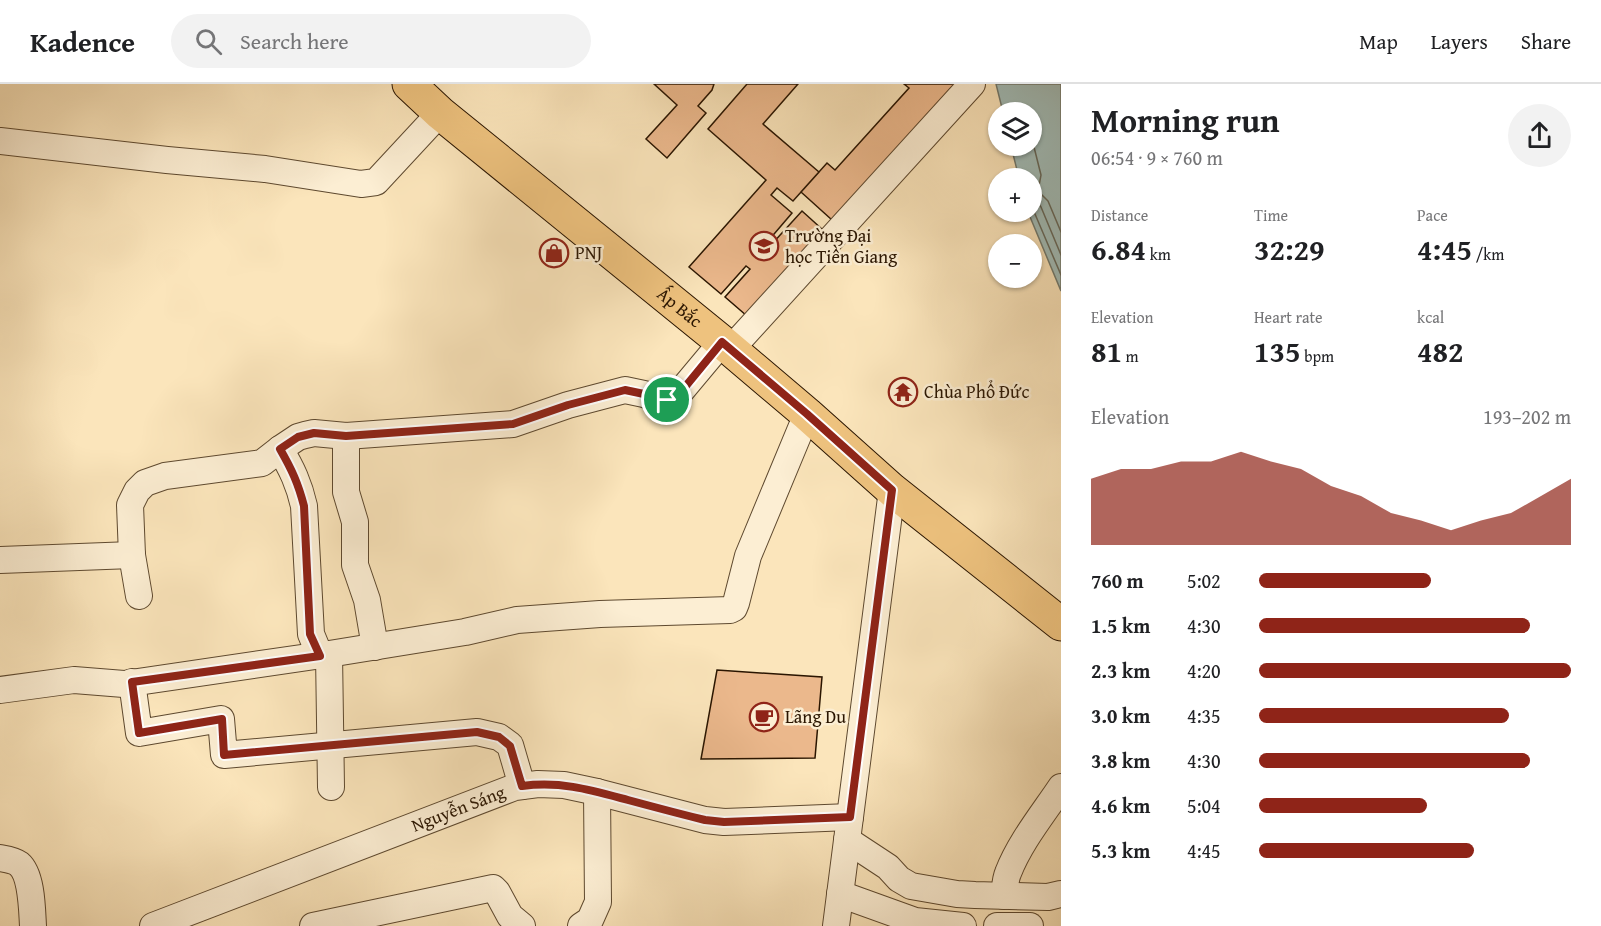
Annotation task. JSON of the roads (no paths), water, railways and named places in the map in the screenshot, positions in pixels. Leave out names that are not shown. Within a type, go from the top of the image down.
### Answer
[{"type":"main road","name":"Ấp Bắc","points":[[409,84],[440,113],[807,414],[892,490],[1061,624]]},
{"type":"street","points":[[139,596],[132,555],[130,505],[137,491],[146,483],[165,476],[262,463],[298,437],[314,433],[346,436],[513,424],[568,405],[625,390],[656,399],[676,398],[972,84]]},
{"type":"street","points":[[0,141],[265,169],[370,184],[376,182],[440,113]]},
{"type":"street","points":[[0,690],[74,680],[114,684],[132,682],[375,647],[465,632],[517,620],[600,614],[730,610],[736,603],[748,556],[807,414]]},
{"type":"street","points":[[346,436],[346,492],[355,522],[355,565],[367,600],[375,647]]},
{"type":"street","points":[[280,449],[293,472],[304,506],[310,634],[325,655],[331,787]]},
{"type":"street","points":[[836,926],[892,490]]},
{"type":"street","points":[[0,560],[132,555]]},
{"type":"street","points":[[132,682],[139,733],[222,719],[224,755],[477,732],[499,737],[510,746],[522,786]]},
{"type":"street","name":"Nguyễn Sáng","points":[[153,926],[194,919],[522,786],[564,785],[705,820],[848,829]]},
{"type":"street","points":[[1004,896],[1007,874],[1018,852],[1061,787]]},
{"type":"street","points":[[581,926],[590,920],[598,902],[597,792]]},
{"type":"street","points":[[848,829],[898,879],[911,886],[957,894],[1048,897],[1061,894]]},
{"type":"street","points":[[0,858],[14,861],[21,866],[29,883],[33,926]]},
{"type":"street","points":[[313,926],[493,888],[510,916],[522,926]]},
{"type":"street","points":[[840,894],[915,921],[956,926],[957,894]]},
{"type":"street","points":[[997,926],[1030,926]]},
{"type":"water","points":[[996,84],[1061,84],[1061,291],[1042,246],[1042,234],[1037,234],[1032,222],[1042,222],[1042,168],[1016,168],[1014,156],[1042,156],[1042,102],[1000,102]]},
{"type":"place","name":"Trường Đại học Tiền Giang","points":[[764,246]]},
{"type":"place","name":"PNJ","points":[[554,253]]},
{"type":"place","name":"Chùa Phổ Đức","points":[[903,392]]},
{"type":"place","name":"Lãng Du","points":[[764,717]]}]
